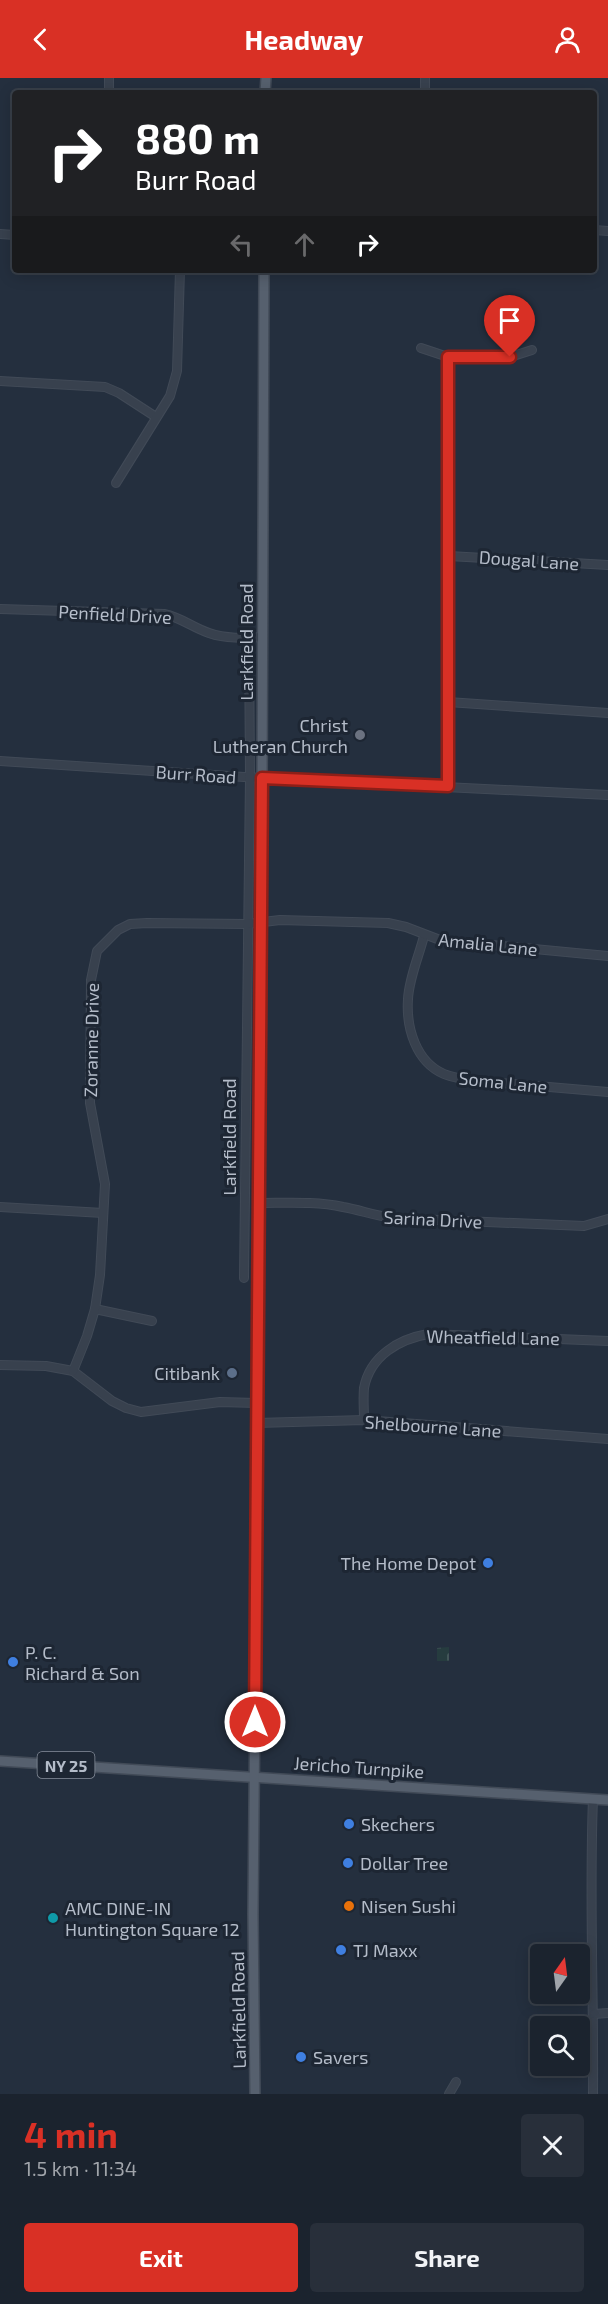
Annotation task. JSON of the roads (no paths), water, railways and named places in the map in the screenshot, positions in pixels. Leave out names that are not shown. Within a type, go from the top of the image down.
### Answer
[{"type":"main road","name":"Larkfield Road","points":[[255,2094],[253,1915],[262,922],[264,273]]},
{"type":"main road","name":"Jericho Turnpike","points":[[0,1761],[608,1800]]},
{"type":"street","points":[[116,483],[170,396],[177,371],[180,273]]},
{"type":"street","points":[[421,348],[448,357],[510,357],[532,350]]},
{"type":"street","points":[[448,357],[448,786]]},
{"type":"street","points":[[0,381],[105,387],[119,393],[156,417]]},
{"type":"street","name":"Dougal Lane","points":[[449,556],[608,565]]},
{"type":"street","name":"Penfield Drive","points":[[0,609],[164,614],[180,617],[207,633],[224,637],[262,637]]},
{"type":"street","name":"Larkfield Road","points":[[244,1278],[250,777],[249,638]]},
{"type":"street","points":[[448,702],[608,713]]},
{"type":"street","name":"Burr Road","points":[[0,761],[262,778],[608,795]]},
{"type":"street","name":"Amalia Lane","points":[[262,922],[280,920],[388,923],[406,927],[424,936],[460,943],[608,956]]},
{"type":"street","name":"Zoranne Drive","points":[[73,1371],[95,1309],[100,1275],[105,1184],[90,1103],[89,1080],[92,980],[97,951],[118,930],[130,924],[262,922]]},
{"type":"street","name":"Soma Lane","points":[[424,936],[408,1000],[412,1036],[418,1053],[429,1066],[445,1075],[467,1080],[608,1092]]},
{"type":"street","name":"Sarina Drive","points":[[259,1203],[320,1203],[393,1218],[584,1226],[608,1219]]},
{"type":"street","points":[[0,1207],[103,1213]]},
{"type":"street","points":[[95,1309],[152,1321]]},
{"type":"street","name":"Wheatfield Lane","points":[[364,1420],[364,1389],[368,1374],[384,1353],[412,1337],[428,1334],[608,1341]]},
{"type":"street","points":[[0,1365],[46,1366],[73,1371],[112,1401],[141,1412],[214,1403],[257,1403]]},
{"type":"street","name":"Shelbourne Lane","points":[[257,1423],[364,1420],[608,1439]]},
{"type":"street","points":[[593,1799],[591,1903],[594,2014],[593,2094]]},
{"type":"street","points":[[594,2014],[608,2013]]},
{"type":"street","points":[[449,2094],[456,2082]]},
{"type":"place","name":"Christ Lutheran Church","points":[[360,735]]},
{"type":"place","name":"Citibank","points":[[232,1373]]},
{"type":"place","name":"The Home Depot","points":[[488,1563]]},
{"type":"place","name":"P. C. Richard & Son","points":[[13,1662]]},
{"type":"place","name":"Skechers","points":[[349,1824]]},
{"type":"place","name":"Dollar Tree","points":[[348,1863]]},
{"type":"place","name":"Nisen Sushi","points":[[349,1906]]},
{"type":"place","name":"AMC DINE-IN Huntington Square 12","points":[[53,1918]]},
{"type":"place","name":"TJ Maxx","points":[[341,1950]]},
{"type":"place","name":"Savers","points":[[301,2057]]}]
